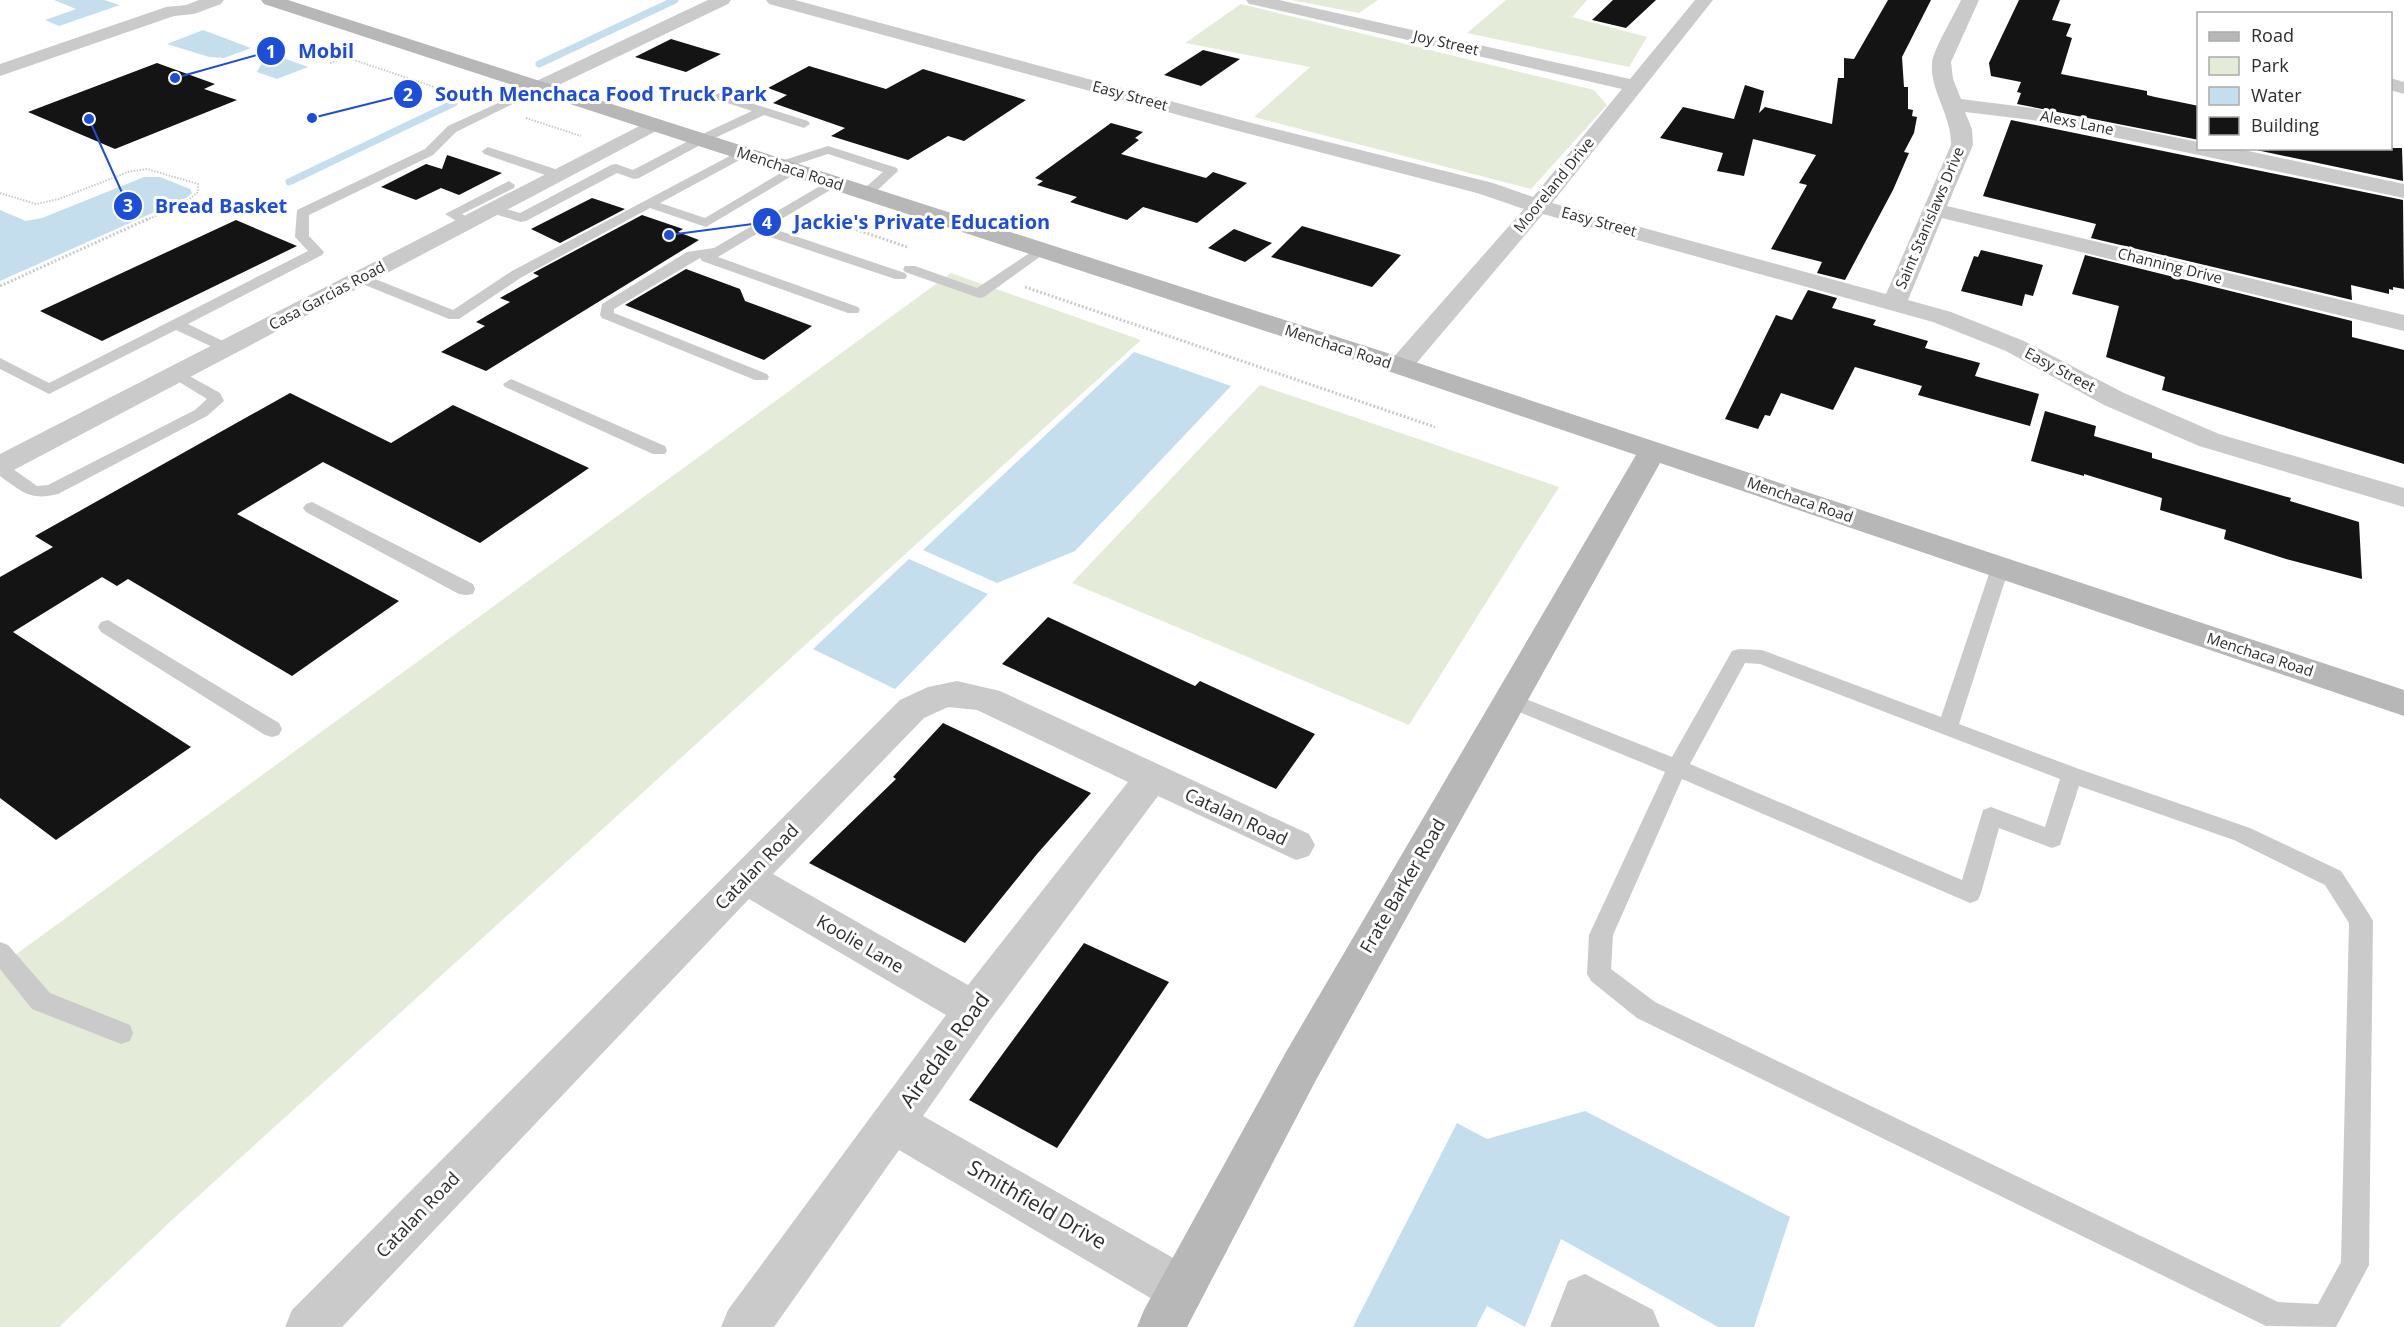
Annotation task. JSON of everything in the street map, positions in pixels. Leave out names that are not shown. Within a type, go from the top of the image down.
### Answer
[{"type":"main road","name":"Menchaca Road","points":[[270,0],[1400,366],[2404,703]]},
{"type":"main road","name":"Frate Barker Road","points":[[1161,1327],[1306,1056],[1653,450]]},
{"type":"street","points":[[0,81],[182,15],[188,10],[215,0]]},
{"type":"street","points":[[537,88],[722,0]]},
{"type":"street","name":"Easy Street","points":[[775,0],[1241,126],[1485,189],[1538,206],[1895,302],[1979,330],[2050,364],[2114,399],[2209,440],[2404,498]]},
{"type":"street","name":"Joy Street","points":[[1255,0],[1636,86]]},
{"type":"street","name":"Mooreland Drive","points":[[1400,366],[1538,206],[1704,0]]},
{"type":"street","name":"Saint Stanislaws Drive","points":[[1895,302],[1962,145],[1962,129],[1943,79],[1941,62],[1970,0]]},
{"type":"street","points":[[0,70],[172,10],[188,10]]},
{"type":"street","name":"Alexs Lane","points":[[1954,104],[2054,117],[2197,147]]},
{"type":"street","name":"Casa Garcias Road","points":[[0,467],[653,125]]},
{"type":"street","name":"Alexs Lane","points":[[2209,150],[2404,191]]},
{"type":"street","name":"Channing Drive","points":[[1935,210],[2404,323]]},
{"type":"street","name":"Catalan Road","points":[[309,1327],[912,709],[942,694],[958,693],[988,700],[1296,845]]},
{"type":"street","name":"Airedale Road","points":[[745,1327],[974,1010],[1152,777]]},
{"type":"street","name":"Koolie Lane","points":[[746,878],[974,1010]]},
{"type":"street","name":"Smithfield Drive","points":[[893,1122],[1180,1289]]},
{"type":"street","points":[[1579,1312],[1636,1327]]},
{"type":"lane","points":[[0,363],[48,389],[317,252],[302,237],[302,213],[429,152],[452,129],[537,88]]},
{"type":"lane","points":[[719,97],[804,124]]},
{"type":"lane","points":[[589,159],[634,175],[700,140],[763,111]]},
{"type":"lane","points":[[650,203],[706,223],[787,168],[828,150],[892,171],[865,194]]},
{"type":"lane","points":[[488,151],[559,175]]},
{"type":"lane","points":[[360,278],[454,316],[517,274],[743,153]]},
{"type":"lane","points":[[493,209],[521,218],[616,168]]},
{"type":"lane","points":[[832,183],[707,258],[853,310]]},
{"type":"lane","points":[[468,222],[452,214],[509,185]]},
{"type":"lane","points":[[756,228],[979,294],[1040,250]]},
{"type":"lane","points":[[716,252],[692,255],[607,308],[607,315],[761,376]]},
{"type":"lane","points":[[176,324],[226,348]]},
{"type":"lane","points":[[0,467],[34,492],[52,490],[201,413],[216,401],[214,396],[177,374]]},
{"type":"lane","points":[[511,384],[659,450]]},
{"type":"lane","points":[[312,508],[466,589]]},
{"type":"lane","points":[[1948,728],[2001,568]]},
{"type":"lane","points":[[108,627],[272,729]]},
{"type":"lane","points":[[1738,656],[1762,657],[1948,728],[2072,775],[2242,834],[2332,878],[2361,921],[2355,1265],[2325,1319],[2276,1316],[2265,1311],[1646,1010],[1599,974],[1601,935],[1677,768],[1738,656]]},
{"type":"lane","points":[[1509,700],[1677,768],[1970,893],[1991,816],[2052,839],[2072,775]]},
{"type":"lane","points":[[0,952],[41,1001],[121,1033]]},
{"type":"path","points":[[0,193],[36,204],[59,199],[128,172],[147,169],[193,181],[198,184],[199,189],[197,194],[180,205],[0,286]]},
{"type":"path","points":[[790,207],[909,248]]},
{"type":"path","points":[[1000,279],[1435,427]]},
{"type":"green space","points":[[1291,0],[1378,0],[1359,13]]},
{"type":"green space","points":[[1506,0],[1587,0],[1572,17],[1647,37],[1629,67],[1467,33]]},
{"type":"green space","points":[[1241,4],[1594,90],[1607,105],[1531,189],[1254,117],[1310,67],[1185,43]]},
{"type":"green space","points":[[951,273],[1141,340],[171,1221],[59,1327],[0,1327],[0,966]]},
{"type":"green space","points":[[1260,385],[1559,487],[1409,725],[1072,583]]},
{"type":"water","points":[[54,0],[104,0],[120,5],[59,26],[45,20],[76,9]]},
{"type":"water","points":[[203,30],[251,48],[224,58],[209,57],[167,44]]},
{"type":"water","points":[[275,55],[308,67],[277,79],[257,72],[264,59]]},
{"type":"water","points":[[144,177],[160,177],[190,189],[192,193],[186,198],[0,281],[0,210],[26,221],[42,218]]},
{"type":"water","points":[[1134,352],[1231,386],[1075,551],[997,583],[923,550]]},
{"type":"water","points":[[909,559],[988,594],[895,689],[813,649]]},
{"type":"water","points":[[1585,1111],[1790,1217],[1754,1327],[1718,1327],[1561,1239],[1525,1327],[1487,1306],[1476,1327],[1353,1327],[1457,1123],[1487,1139]]},
{"type":"building","points":[[1613,0],[1656,0],[1626,28],[1592,20]]},
{"type":"building","points":[[1888,0],[1931,0],[1902,57],[1904,87],[1908,87],[1908,109],[1913,110],[1912,116],[1917,117],[1914,133],[1904,152],[1909,153],[1893,190],[1845,280],[1817,273],[1822,262],[1771,249],[1807,185],[1799,183],[1816,155],[1753,139],[1744,176],[1717,171],[1723,153],[1660,138],[1683,107],[1734,119],[1745,85],[1764,91],[1759,113],[1765,107],[1832,124],[1838,78],[1844,78],[1844,58],[1854,59]]},
{"type":"building","points":[[2019,0],[2060,0],[2052,20],[2071,24],[2066,36],[2072,38],[2061,74],[2147,91],[2147,95],[2197,106],[2197,140],[2017,104],[2021,93],[2017,92],[2021,82],[1991,76],[1989,63]]},
{"type":"building","points":[[671,39],[721,54],[686,72],[635,57]]},
{"type":"building","points":[[1203,50],[1240,59],[1201,86],[1164,75]]},
{"type":"building","points":[[157,63],[215,84],[204,89],[237,100],[115,149],[28,112]]},
{"type":"building","points":[[809,66],[886,89],[923,69],[1026,100],[964,141],[948,136],[908,160],[831,136],[845,128],[773,103],[787,95],[768,88]]},
{"type":"building","points":[[2011,120],[2403,200],[2404,289],[2393,287],[2393,290],[2389,289],[2389,294],[2351,285],[2352,300],[2091,238],[2096,224],[1983,196]]},
{"type":"building","points":[[1111,123],[1143,132],[1135,138],[1139,140],[1121,154],[1206,178],[1213,172],[1247,183],[1197,223],[1143,207],[1127,220],[1070,202],[1077,197],[1037,185],[1043,181],[1035,178]]},
{"type":"building","points":[[2392,148],[2402,148],[2403,181],[2256,150],[2392,150]]},
{"type":"building","points":[[447,155],[502,173],[459,195],[441,188],[416,200],[381,187],[426,164],[442,169]]},
{"type":"building","points":[[592,198],[625,209],[560,243],[531,229]]},
{"type":"building","points":[[642,215],[683,229],[678,232],[699,240],[486,371],[441,352],[485,326],[476,322],[510,302],[500,298],[539,276],[533,273]]},
{"type":"building","points":[[236,220],[297,246],[102,341],[40,311]]},
{"type":"building","points":[[1302,226],[1401,255],[1372,287],[1271,257]]},
{"type":"building","points":[[1234,229],[1272,243],[1245,262],[1208,248]]},
{"type":"building","points":[[1981,250],[2043,265],[2033,296],[2025,294],[2022,306],[1961,291],[1974,256],[1978,257]]},
{"type":"building","points":[[2085,255],[2352,321],[2352,337],[2404,350],[2404,464],[2162,390],[2165,377],[2106,357],[2119,306],[2072,294]]},
{"type":"building","points":[[686,269],[740,289],[745,301],[812,326],[764,360],[625,305]]},
{"type":"building","points":[[1808,290],[1837,298],[1832,308],[1876,320],[1873,325],[1928,341],[1925,348],[1980,363],[1975,376],[2039,394],[2030,426],[1918,395],[1922,386],[1855,367],[1833,410],[1781,393],[1770,416],[1765,415],[1758,429],[1725,419],[1776,315],[1792,320]]},
{"type":"building","points":[[290,393],[391,443],[453,405],[589,468],[480,543],[323,462],[237,514],[399,601],[292,676],[128,579],[117,586],[102,577],[13,632],[191,747],[56,840],[0,798],[0,577],[53,547],[35,536]]},
{"type":"building","points":[[2045,411],[2096,426],[2094,436],[2152,453],[2152,458],[2291,498],[2290,501],[2359,522],[2362,579],[2286,559],[2224,539],[2226,530],[2160,510],[2162,498],[2084,474],[2084,476],[2031,461]]},
{"type":"building","points":[[1048,617],[1195,686],[1200,681],[1315,734],[1276,789],[1002,664]]},
{"type":"building","points":[[943,723],[1091,793],[1037,854],[965,943],[809,863],[896,779],[893,777]]},
{"type":"building","points":[[1084,943],[1169,982],[1057,1148],[969,1100]]},
{"type":"waterway","points":[[539,64],[675,0]]},
{"type":"waterway","points":[[289,182],[454,103]]},
{"type":"place","name":"Mobil","points":[[175,78]]},
{"type":"place","name":"South Menchaca Food Truck Park","points":[[312,118]]},
{"type":"place","name":"Bread Basket","points":[[89,119]]},
{"type":"place","name":"Jackie's Private Education","points":[[669,235]]}]
